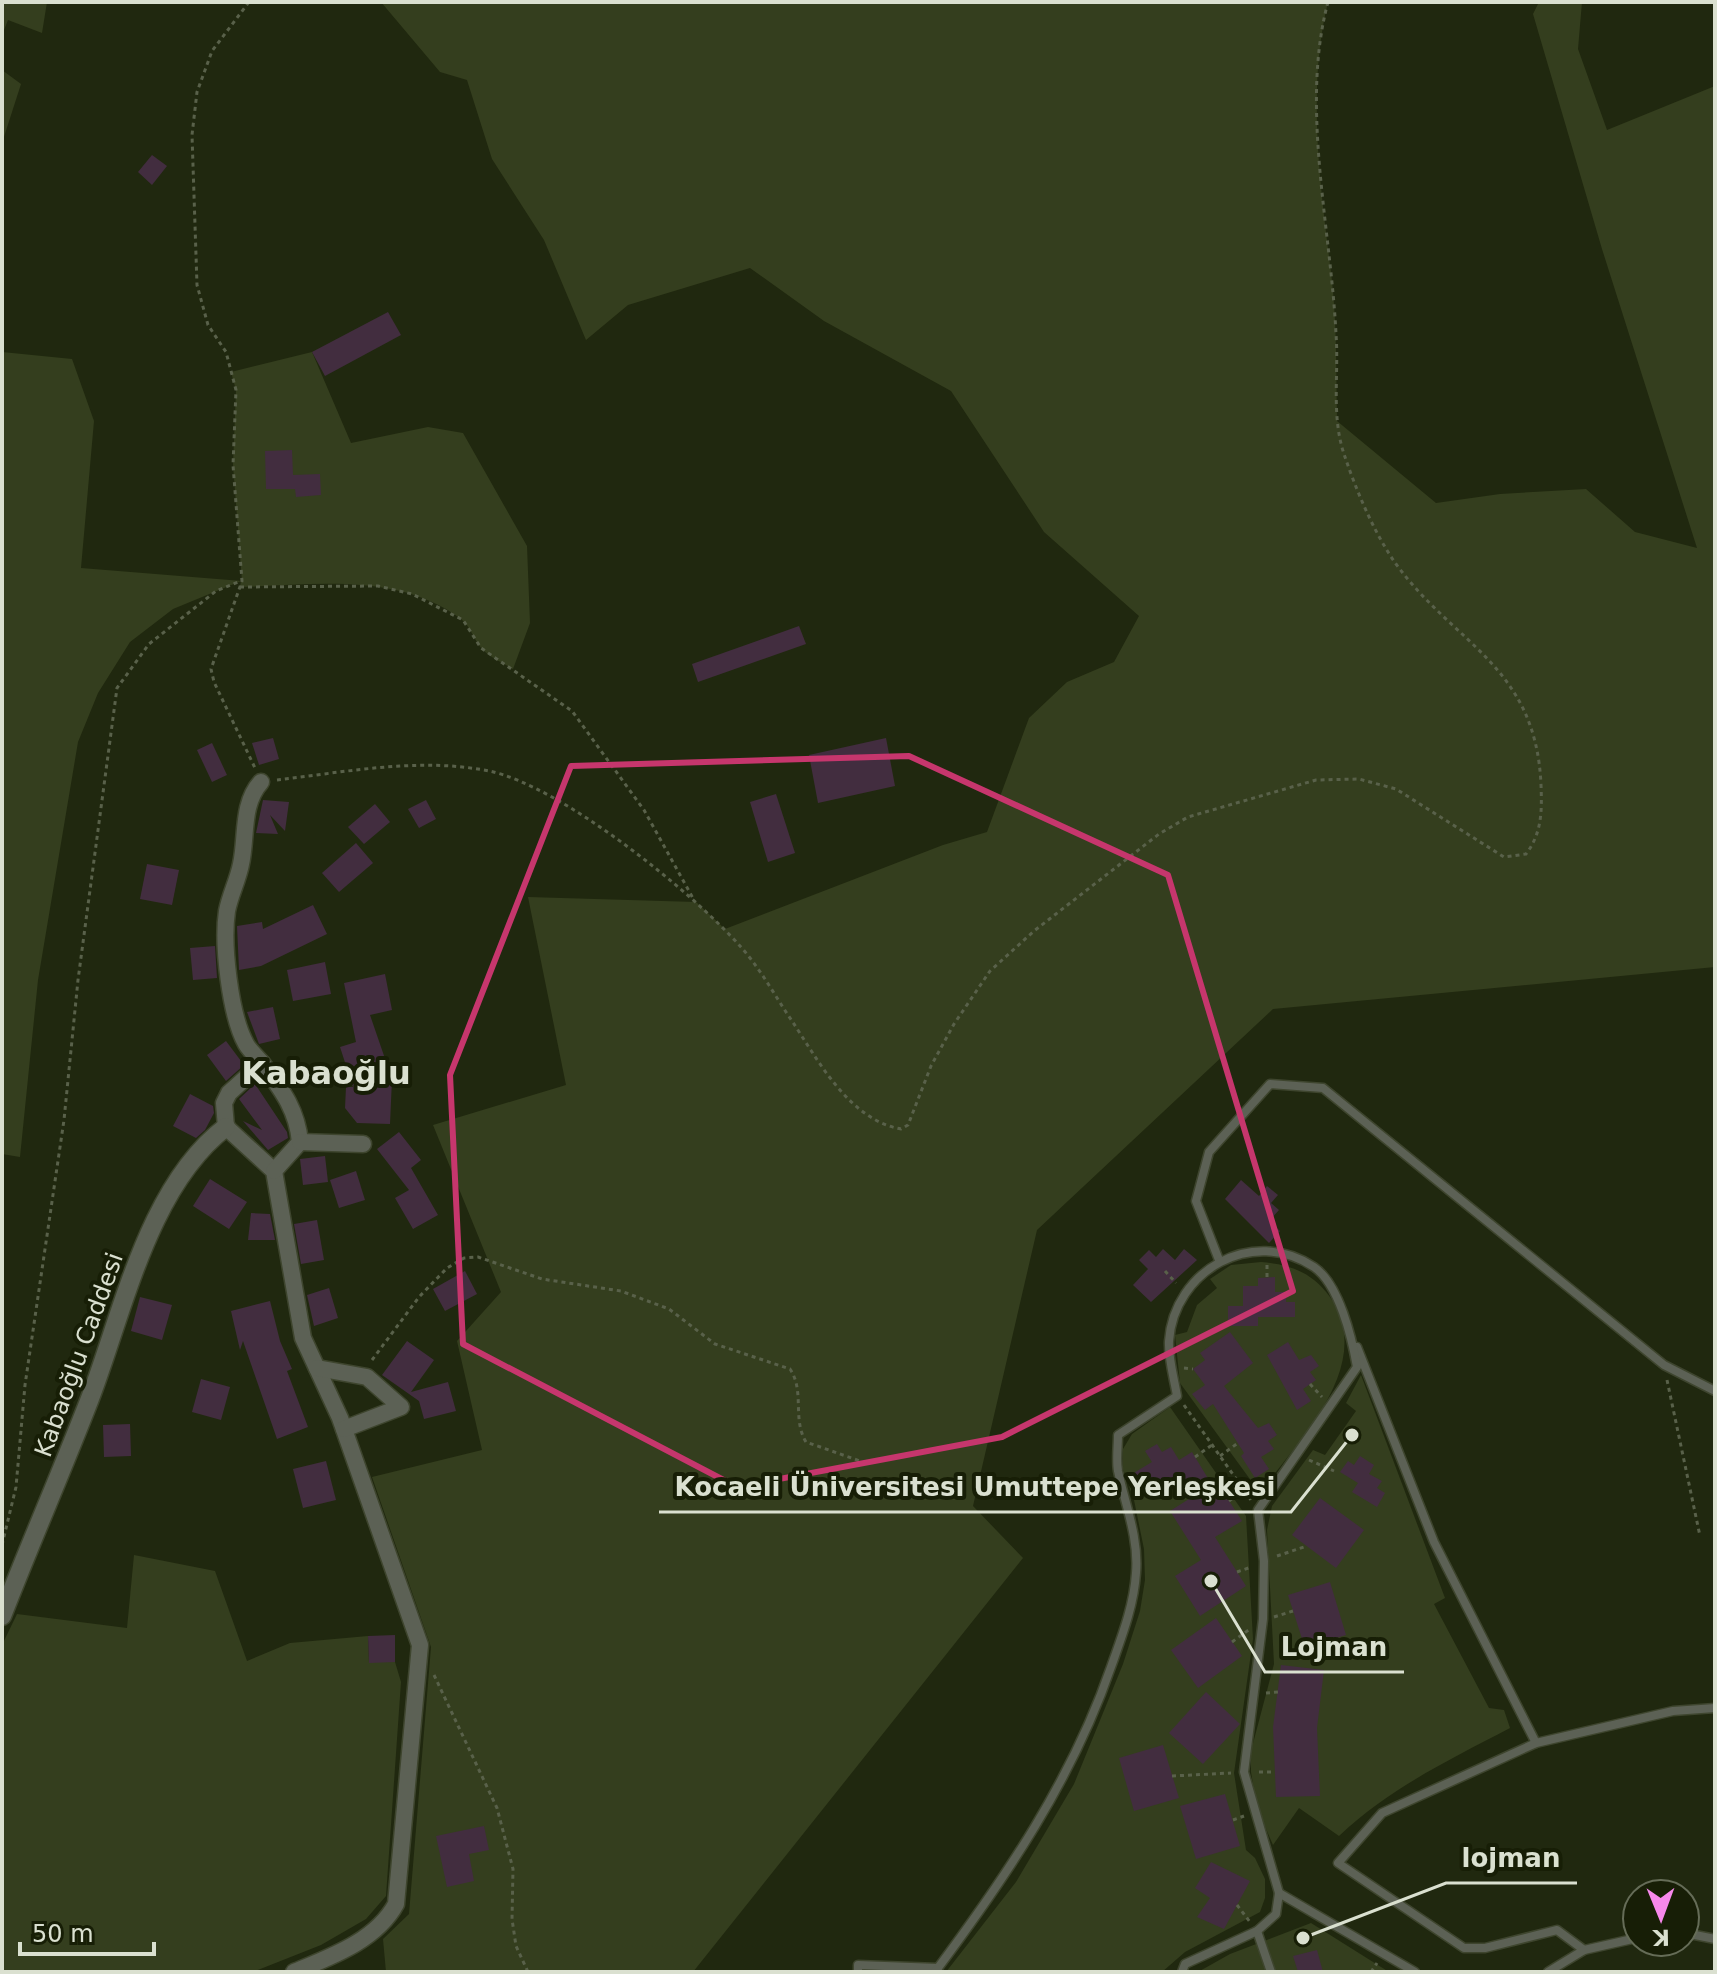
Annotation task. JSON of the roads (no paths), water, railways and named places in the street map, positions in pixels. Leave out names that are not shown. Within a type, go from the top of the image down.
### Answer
[{"type":"street","points":[[261,782],[250,802],[241,864],[227,911],[226,935],[232,994],[246,1044],[293,1106],[300,1142]]},
{"type":"street","points":[[262,1063],[229,1093],[224,1103],[226,1127],[274,1171],[303,1338],[344,1429],[420,1645],[396,1904],[380,1925],[349,1947],[294,1972]]},
{"type":"street","name":"Kabaoğlu Caddesi","points":[[2,1616],[91,1397],[143,1251],[188,1166],[205,1143],[226,1127]]},
{"type":"street","points":[[274,1171],[300,1142],[363,1144]]},
{"type":"street","points":[[317,1368],[360,1375],[401,1407],[344,1429]]},
{"type":"lane","points":[[1219,1260],[1196,1201],[1209,1152],[1270,1084],[1323,1088],[1664,1365],[1715,1391]]},
{"type":"lane","points":[[858,1972],[858,1965],[937,1970],[1031,1836],[1068,1768],[1104,1689],[1128,1620],[1137,1571],[1131,1517],[1117,1468],[1118,1435],[1177,1396],[1169,1340],[1184,1292],[1219,1260],[1266,1249],[1315,1267],[1341,1305],[1434,1542],[1536,1743]]},
{"type":"lane","points":[[1182,1972],[1185,1964],[1257,1931],[1276,1914],[1279,1893],[1244,1772],[1263,1619],[1264,1561],[1258,1510],[1357,1367],[1341,1305]]},
{"type":"lane","points":[[1584,1950],[1557,1930],[1485,1948],[1464,1948],[1338,1863],[1382,1813],[1536,1743],[1673,1711],[1715,1708]]},
{"type":"lane","points":[[1279,1893],[1415,1972]]},
{"type":"lane","points":[[1257,1931],[1271,1972]]},
{"type":"lane","points":[[1548,1972],[1584,1950],[1621,1942]]},
{"type":"place","name":"Kocaeli Üniversitesi Umuttepe Yerleşkesi","points":[[1352,1435]]},
{"type":"place","name":"Lojman","points":[[1211,1581]]},
{"type":"place","name":"lojman","points":[[1303,1938]]},
{"type":"district","name":"Kabaoğlu","points":[[326,1073]]}]
